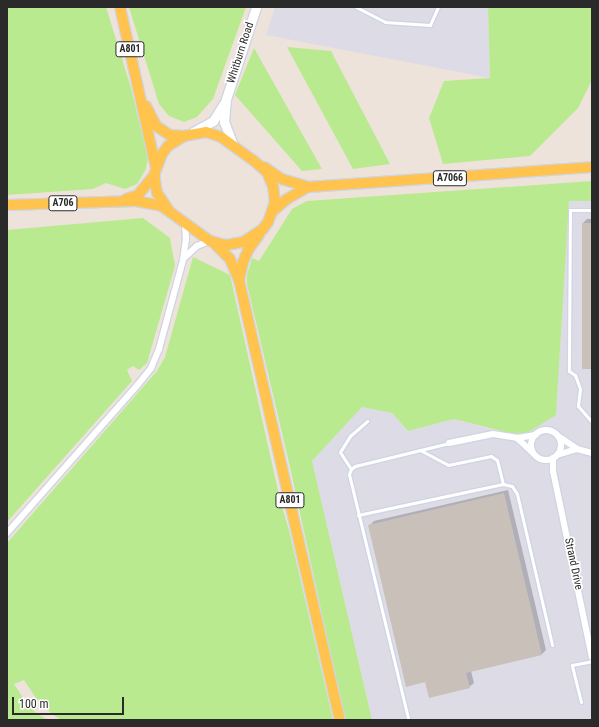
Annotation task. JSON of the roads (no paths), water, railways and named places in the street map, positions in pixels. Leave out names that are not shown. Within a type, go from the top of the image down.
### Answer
[{"type":"main road","name":"A801","points":[[120,7],[140,92],[155,172],[157,194],[170,212],[212,243],[230,259],[239,280],[340,720]]},
{"type":"main road","name":"Whitburn Road","points":[[186,135],[213,121],[226,99],[256,7]]},
{"type":"main road","name":"A801","points":[[140,92],[156,126],[170,135],[186,135],[206,132],[222,137],[267,172],[273,186],[273,211],[263,229],[248,250],[243,262],[239,280]]},
{"type":"main road","name":"Whitburn Road","points":[[226,99],[224,122],[233,145]]},
{"type":"main road","name":"A801","points":[[155,172],[168,146],[186,135]]},
{"type":"main road","name":"A7066","points":[[253,160],[282,179],[308,187],[592,167]]},
{"type":"main road","name":"A706","points":[[119,202],[138,195],[155,172]]},
{"type":"main road","name":"A7066","points":[[273,211],[287,199],[308,187]]},
{"type":"main road","name":"A706","points":[[7,205],[136,201],[162,206],[181,220]]},
{"type":"main road","name":"A801","points":[[212,243],[226,245],[243,242],[263,229]]},
{"type":"street","points":[[7,533],[136,388],[151,368],[159,349],[183,260],[186,239],[181,220]]},
{"type":"street","points":[[183,260],[197,246],[212,243]]},
{"type":"street","points":[[449,443],[493,434],[517,438],[536,435],[548,431],[556,434],[577,449],[592,453]]},
{"type":"street","points":[[555,456],[560,446],[556,434]]},
{"type":"street","points":[[533,453],[531,443],[536,435]]},
{"type":"street","points":[[517,438],[553,471]]},
{"type":"street","points":[[541,459],[577,449]]},
{"type":"street","name":"Strand Drive","points":[[555,456],[553,471],[592,657]]},
{"type":"lane","points":[[356,7],[385,22],[430,25],[438,7]]},
{"type":"lane","points":[[592,210],[570,210],[569,370],[575,375],[580,389],[578,406],[592,422]]},
{"type":"lane","points":[[368,421],[350,436],[340,452],[351,469],[350,480],[358,515],[408,718]]},
{"type":"lane","points":[[351,469],[355,466],[449,443]]},
{"type":"lane","points":[[420,450],[448,465],[491,456],[497,460],[503,484]]},
{"type":"lane","points":[[358,515],[503,484],[512,486],[517,494],[552,645]]},
{"type":"lane","points":[[581,702],[572,665],[592,661]]}]
